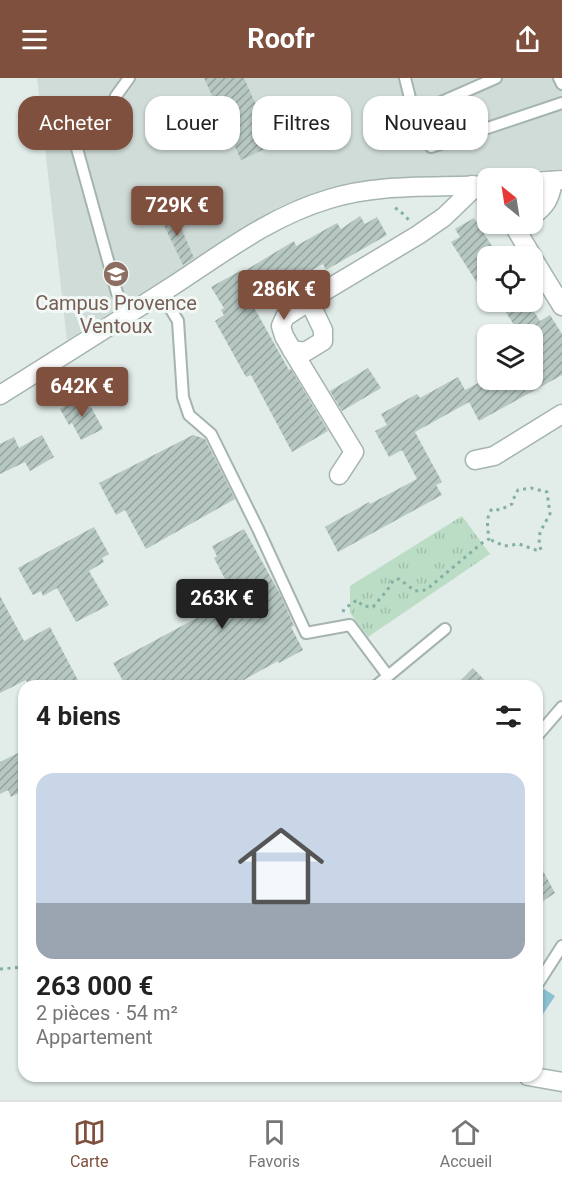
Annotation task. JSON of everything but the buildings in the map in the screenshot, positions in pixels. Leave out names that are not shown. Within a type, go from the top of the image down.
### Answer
[{"type":"street","points":[[543,207],[557,180]]},
{"type":"street","points":[[0,395],[259,229],[293,211],[330,198],[360,192],[404,187],[477,185]]},
{"type":"street","points":[[339,475],[354,452],[284,336],[281,326],[285,317],[444,218],[477,187]]},
{"type":"street","points":[[543,275],[562,306]]},
{"type":"street","points":[[292,350],[306,352],[322,341],[323,330],[309,301]]},
{"type":"street","points":[[475,460],[494,456],[562,414]]},
{"type":"street","points":[[543,1079],[562,1082]]},
{"type":"lane","points":[[129,78],[116,96],[108,114],[73,134],[117,293],[130,313]]},
{"type":"lane","points":[[405,78],[410,96]]},
{"type":"lane","points":[[455,96],[496,78]]},
{"type":"lane","points":[[559,78],[562,84]]},
{"type":"lane","points":[[488,128],[562,103]]},
{"type":"lane","points":[[161,293],[178,321],[183,397],[189,415],[211,434],[306,633],[350,626],[388,676]]},
{"type":"lane","points":[[383,680],[446,629]]},
{"type":"lane","points":[[543,729],[562,707]]},
{"type":"lane","points":[[543,976],[562,946]]},
{"type":"path","points":[[390,206],[409,219],[418,235]]},
{"type":"path","points":[[531,488],[547,492],[550,514],[540,532],[541,550],[519,544],[504,546],[489,539],[488,514],[492,509],[500,510],[512,504],[518,490],[531,488]]},
{"type":"path","points":[[337,628],[344,609],[357,600],[363,606],[373,607],[393,580],[399,579],[415,591],[426,590],[489,539]]},
{"type":"path","points":[[0,969],[18,968]]},
{"type":"shaded area","name":"Campus Provence Ventoux","points":[[37,78],[562,78],[562,169],[477,168],[477,175],[356,184],[314,193],[277,208],[67,340],[45,150],[133,150],[133,96],[39,96]]},
{"type":"green space","points":[[462,516],[490,554],[368,637],[350,613],[350,586]]},
{"type":"water","points":[[543,990],[555,996],[543,1014]]},
{"type":"place","name":"Campus Provence Ventoux","points":[[116,274]]}]
